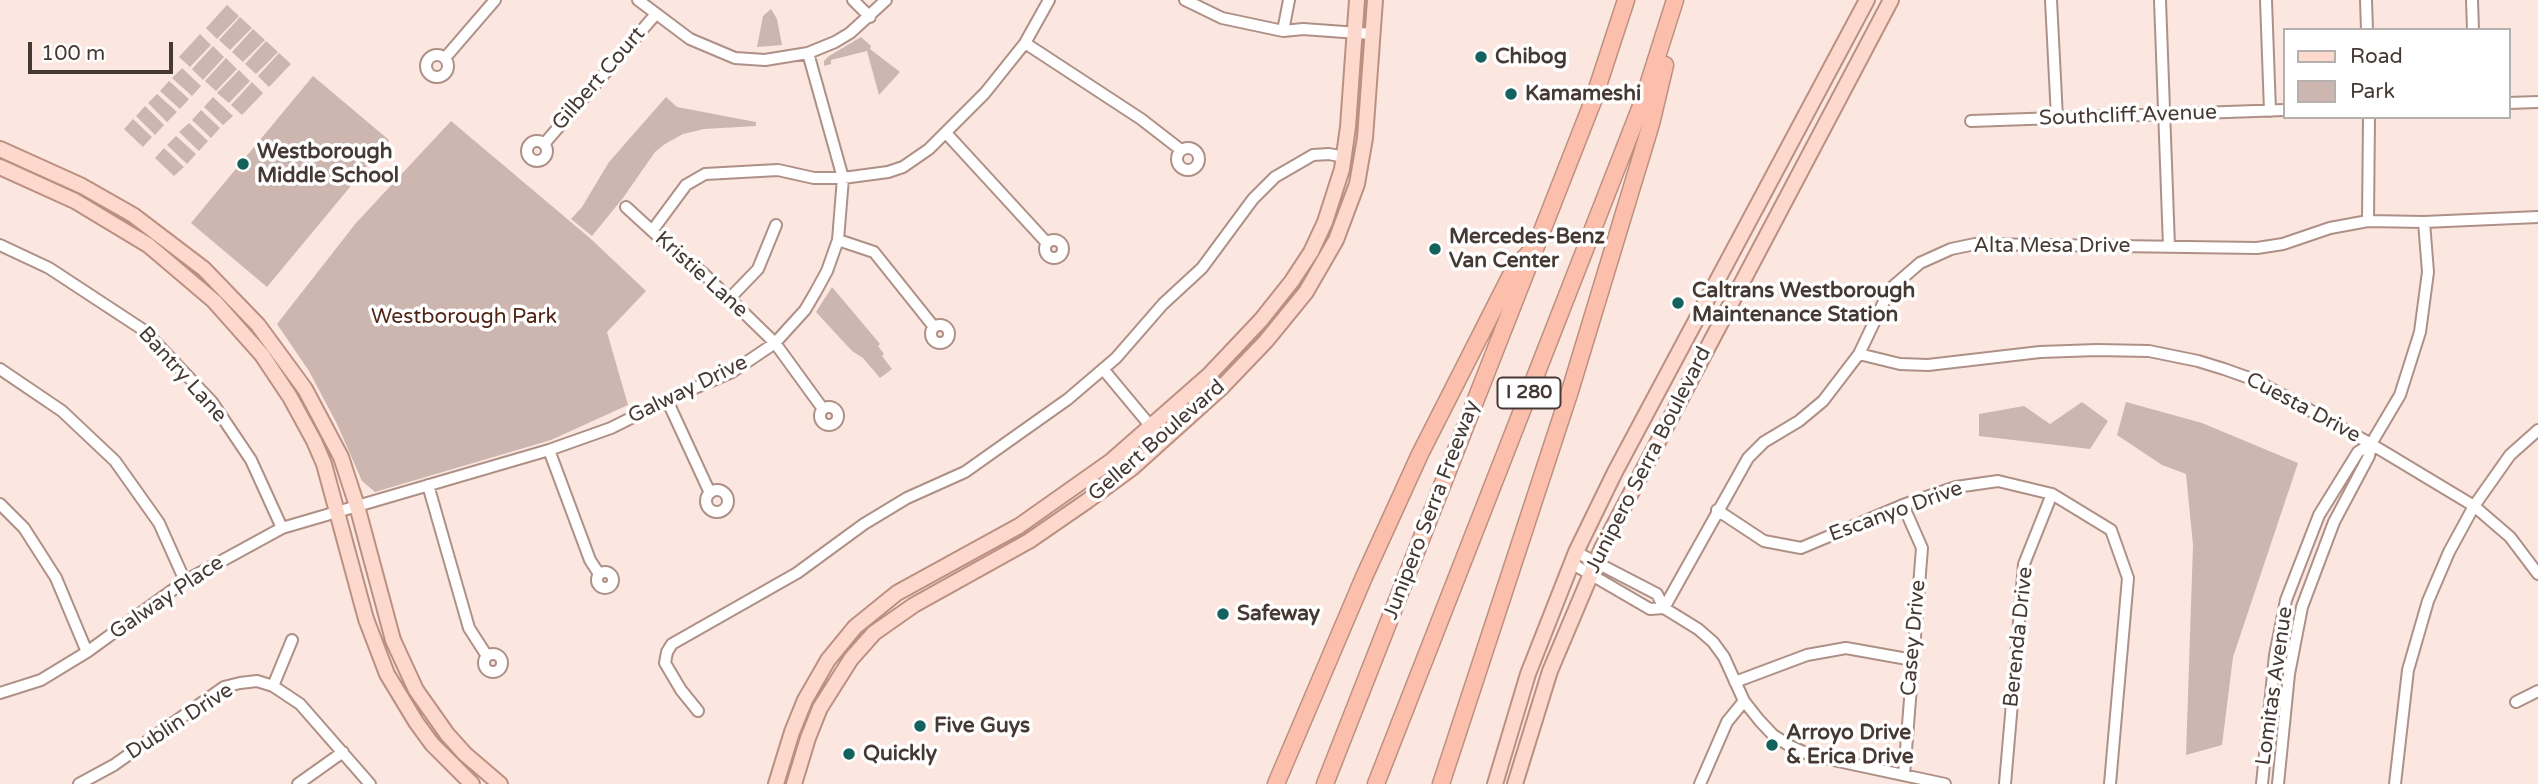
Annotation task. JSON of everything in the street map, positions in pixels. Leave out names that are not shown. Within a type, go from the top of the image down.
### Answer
[{"type":"highway","name":"Junipero Serra Freeway","points":[[1325,784],[1600,81],[1626,0]]},
{"type":"highway","points":[[1441,784],[1616,243],[1657,102],[1677,0]]},
{"type":"highway","name":"I 280","points":[[1376,784],[1636,121],[1677,0]]},
{"type":"highway","points":[[1276,784],[1364,577],[1423,448],[1514,269],[1537,244]]},
{"type":"highway","points":[[1266,784],[1273,772],[1284,763]]},
{"type":"main road","name":"Gellert Boulevard","points":[[776,784],[792,732],[809,692],[836,649],[864,618],[897,593],[970,555],[1043,510],[1100,470],[1190,394],[1242,340],[1299,271],[1325,222],[1344,158],[1357,0]]},
{"type":"main road","name":"Gellert Boulevard","points":[[794,784],[820,708],[850,659],[874,633],[905,610],[991,564],[1111,484],[1212,397],[1266,341],[1306,292],[1332,249],[1350,206],[1359,173],[1364,146],[1375,0]]},
{"type":"main road","name":"Junipero Serra Boulevard","points":[[1495,784],[1528,674],[1574,557],[1615,472],[1867,0]]},
{"type":"main road","name":"Junipero Serra Boulevard","points":[[1515,784],[1550,671],[1593,567],[1646,461],[1891,0]]},
{"type":"main road","points":[[0,149],[82,186],[133,215],[182,250],[225,288],[258,325],[305,389],[341,457],[386,616],[403,665],[416,690],[447,734],[484,772],[500,784]]},
{"type":"main road","points":[[0,167],[75,201],[124,229],[172,264],[214,300],[262,355],[290,397],[314,441],[338,511],[366,619],[387,674],[432,744],[472,784]]},
{"type":"street","points":[[444,58],[495,0]]},
{"type":"street","points":[[638,0],[690,39],[735,58],[765,60],[808,53],[850,33],[886,0]]},
{"type":"street","points":[[853,0],[870,17]]},
{"type":"street","points":[[652,231],[685,185],[705,174],[778,170],[814,178],[843,178],[888,172],[916,160],[985,93],[1025,43],[1049,0]]},
{"type":"street","points":[[1185,0],[1222,18],[1283,31],[1303,29],[1372,34]]},
{"type":"street","points":[[1283,31],[1289,0]]},
{"type":"street","points":[[2051,0],[2057,118]]},
{"type":"street","points":[[2160,0],[2169,246]]},
{"type":"street","points":[[2266,0],[2270,111]]},
{"type":"street","points":[[2366,0],[2367,28]]},
{"type":"street","points":[[2472,0],[2473,28]]},
{"type":"street","name":"Gilbert Court","points":[[544,144],[655,15]]},
{"type":"street","points":[[1025,43],[1158,131],[1181,150]]},
{"type":"street","name":"Galway Drive","points":[[338,511],[549,450],[611,428],[732,372],[775,344],[805,310],[827,271],[838,240],[843,178],[808,53]]},
{"type":"street","points":[[2510,103],[2538,102]]},
{"type":"street","name":"Southcliff Avenue","points":[[1971,121],[2282,110]]},
{"type":"street","points":[[2368,221],[2369,119]]},
{"type":"street","points":[[946,133],[1047,243]]},
{"type":"street","points":[[698,711],[681,690],[666,663],[667,652],[672,644],[797,573],[864,524],[907,498],[965,472],[1068,399],[1116,358],[1163,304],[1202,268],[1253,199],[1275,177],[1313,155],[1329,154],[1344,158]]},
{"type":"street","name":"Kristie Lane","points":[[625,207],[730,298],[775,344],[823,409]]},
{"type":"street","name":"Alta Mesa Drive","points":[[1664,608],[1748,458],[1764,442],[1799,421],[1823,401],[1858,354],[1889,289],[1920,263],[1951,249],[1975,244],[2257,248],[2283,244],[2330,228],[2368,221],[2424,222],[2538,217]]},
{"type":"street","name":"Lomitas Avenue","points":[[2278,784],[2289,674],[2302,607],[2334,522],[2370,456],[2371,444],[2400,395],[2420,332],[2428,272],[2424,222]]},
{"type":"street","points":[[730,298],[758,269],[776,225]]},
{"type":"street","points":[[838,240],[874,251],[934,327]]},
{"type":"street","name":"Bantry Lane","points":[[0,245],[49,268],[145,331],[212,402],[251,460],[282,528]]},
{"type":"street","name":"Cuesta Drive","points":[[1858,354],[1900,364],[1928,365],[2039,352],[2098,350],[2149,351],[2198,360],[2255,380],[2371,444],[2474,506],[2510,537],[2538,574]]},
{"type":"street","points":[[0,369],[62,411],[115,461],[159,523],[185,581]]},
{"type":"street","points":[[1103,369],[1163,441]]},
{"type":"street","points":[[667,400],[710,493]]},
{"type":"street","points":[[2395,784],[2407,670],[2428,601],[2449,552],[2474,506],[2510,455],[2538,430]]},
{"type":"street","name":"Lomitas Avenue","points":[[2262,784],[2275,655],[2286,600],[2319,515],[2358,452],[2371,444]]},
{"type":"street","points":[[549,450],[590,560],[599,574]]},
{"type":"street","name":"Escanyo Drive","points":[[1717,510],[1765,541],[1801,548],[1903,505],[1956,487],[1998,481],[2052,494],[2111,530],[2128,578],[2110,784]]},
{"type":"street","points":[[428,485],[469,628],[487,656]]},
{"type":"street","name":"Berenda Drive","points":[[2005,784],[2024,564],[2052,494]]},
{"type":"street","points":[[0,504],[24,528],[56,578],[87,652]]},
{"type":"street","name":"Casey Drive","points":[[1903,505],[1922,548],[1904,775]]},
{"type":"street","name":"Galway Place","points":[[0,693],[41,680],[87,652],[185,581],[282,528],[338,511]]},
{"type":"street","points":[[1574,557],[1657,594],[1664,608],[1698,629],[1713,642],[1724,657],[1744,701],[1773,735],[1790,746],[1810,755],[1945,784]]},
{"type":"street","points":[[273,686],[292,640]]},
{"type":"street","points":[[1735,682],[1807,655],[1846,648],[1913,660]]},
{"type":"street","name":"Dublin Drive","points":[[79,784],[114,765],[224,687],[257,681],[273,686],[300,704],[370,784]]},
{"type":"street","points":[[2516,702],[2538,691]]},
{"type":"street","points":[[1700,784],[1727,722],[1744,701]]},
{"type":"street","points":[[298,784],[343,752]]},
{"type":"green space","points":[[227,5],[239,16],[217,39],[206,28]]},
{"type":"green space","points":[[771,9],[777,19],[782,45],[757,47],[763,16]]},
{"type":"green space","points":[[240,17],[252,28],[230,50],[219,40]]},
{"type":"green space","points":[[253,29],[265,40],[243,62],[232,52]]},
{"type":"green space","points":[[200,34],[211,45],[190,67],[179,57]]},
{"type":"green space","points":[[861,37],[871,46],[870,49],[900,72],[879,95],[867,51],[831,60],[831,64],[824,66],[824,61],[829,56]]},
{"type":"green space","points":[[266,41],[278,52],[256,74],[245,64]]},
{"type":"green space","points":[[213,46],[224,57],[203,80],[192,69]]},
{"type":"green space","points":[[279,53],[291,64],[269,87],[258,76]]},
{"type":"green space","points":[[226,58],[237,69],[216,91],[205,81]]},
{"type":"green space","points":[[182,68],[201,86],[192,96],[172,78]]},
{"type":"green space","points":[[239,70],[250,81],[229,103],[217,93]]},
{"type":"green space","points":[[313,76],[389,140],[267,287],[191,223]]},
{"type":"green space","points":[[169,81],[189,99],[180,109],[160,91]]},
{"type":"green space","points":[[252,82],[263,93],[242,115],[231,105]]},
{"type":"green space","points":[[157,94],[177,112],[167,122],[148,103]]},
{"type":"green space","points":[[213,97],[233,116],[223,125],[204,107]]},
{"type":"green space","points":[[666,97],[677,107],[756,122],[756,126],[704,129],[683,134],[665,144],[655,152],[592,236],[571,219],[582,207],[609,162]]},
{"type":"green space","points":[[145,106],[164,125],[155,135],[136,116]]},
{"type":"green space","points":[[201,110],[220,128],[211,138],[192,120]]},
{"type":"green space","points":[[133,119],[152,137],[143,147],[124,129]]},
{"type":"green space","name":"Westborough Park","points":[[451,121],[591,239],[646,291],[607,332],[628,405],[551,440],[375,492],[362,481],[337,424],[309,371],[277,324],[356,223]]},
{"type":"green space","points":[[189,123],[208,141],[199,151],[179,132]]},
{"type":"green space","points":[[176,136],[196,154],[187,164],[167,145]]},
{"type":"green space","points":[[164,148],[184,167],[174,176],[155,158]]},
{"type":"green space","points":[[832,287],[880,344],[878,346],[884,354],[882,356],[892,369],[880,378],[816,312]]},
{"type":"green space","points":[[2082,402],[2108,421],[2090,449],[1979,436],[1979,414],[2024,406],[2050,424]]},
{"type":"green space","points":[[2126,402],[2202,423],[2298,463],[2233,657],[2222,745],[2186,755],[2193,545],[2186,474],[2162,465],[2117,435]]},
{"type":"place","name":"Chibog","points":[[1481,57]]},
{"type":"place","name":"Kamameshi","points":[[1511,94]]},
{"type":"place","name":"Westborough Middle School","points":[[243,164]]},
{"type":"place","name":"Mercedes-Benz Van Center","points":[[1435,249]]},
{"type":"place","name":"Caltrans Westborough Maintenance Station","points":[[1678,303]]},
{"type":"place","name":"Safeway","points":[[1223,614]]},
{"type":"place","name":"Five Guys","points":[[920,726]]},
{"type":"place","name":"Arroyo Drive & Erica Drive","points":[[1772,745]]},
{"type":"place","name":"Quickly","points":[[849,754]]}]
